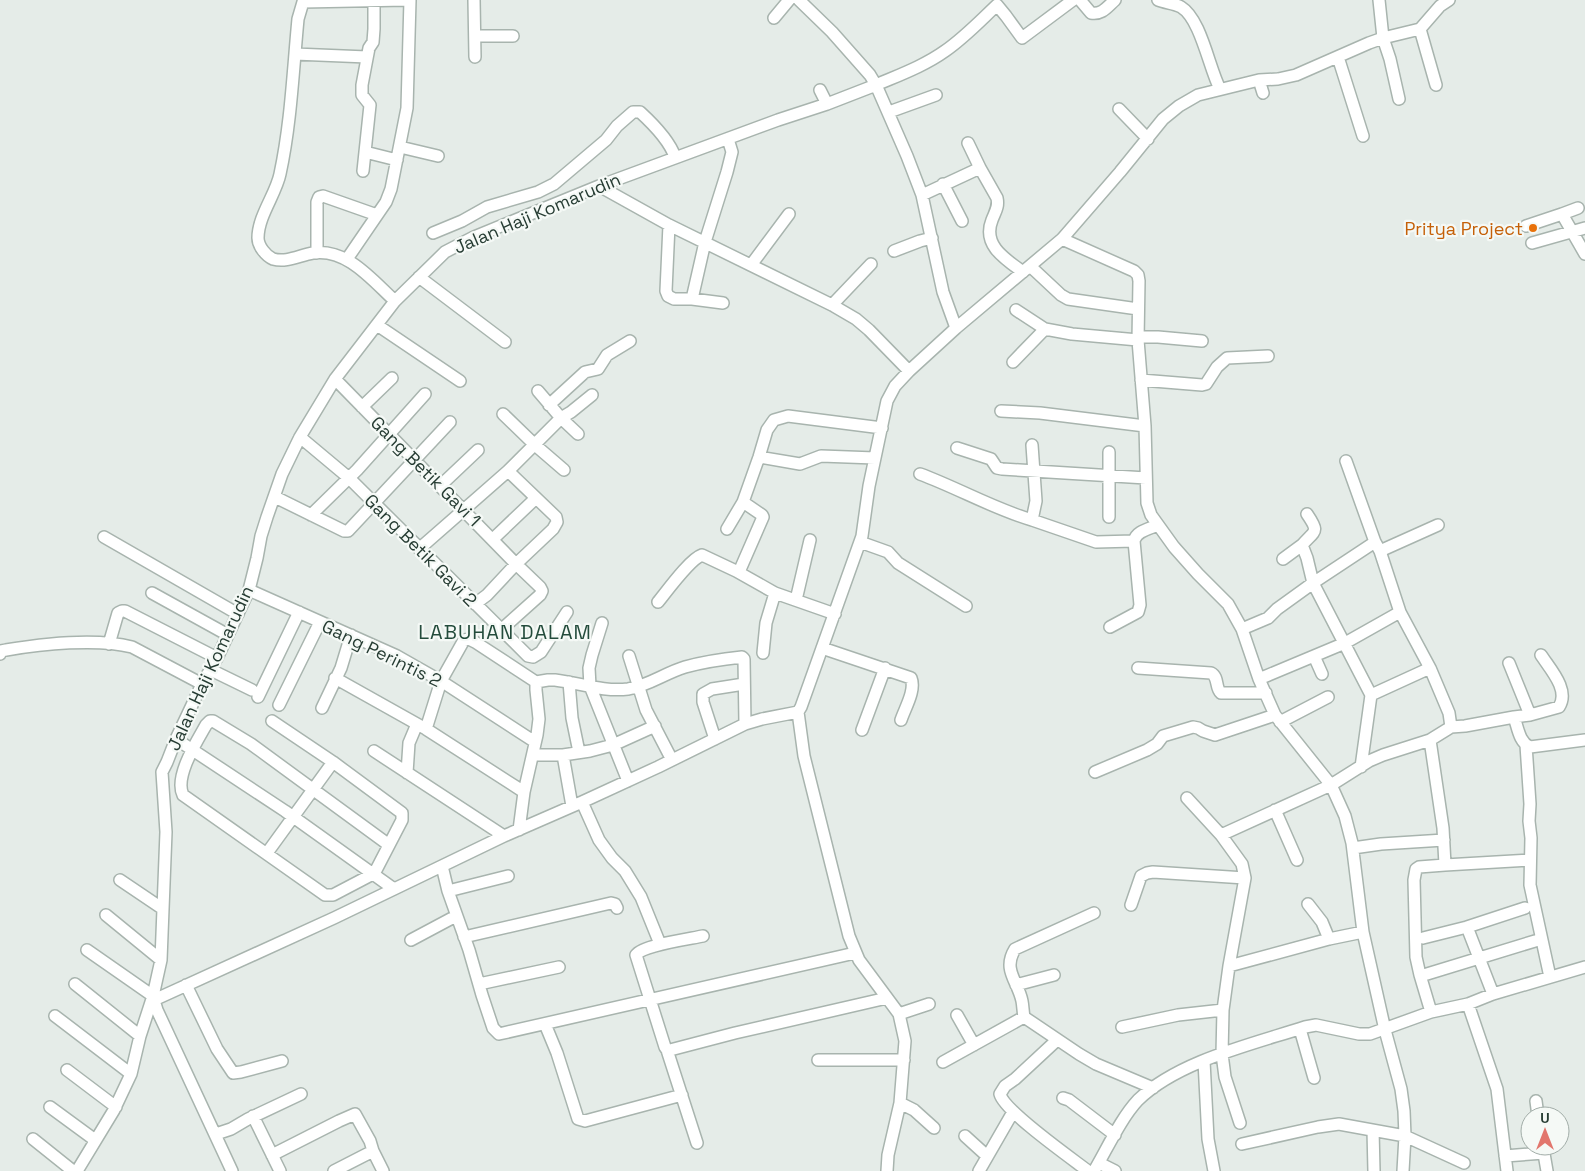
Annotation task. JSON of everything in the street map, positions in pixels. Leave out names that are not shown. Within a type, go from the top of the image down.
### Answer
[{"type":"street","points":[[347,259],[389,196],[407,108],[408,0],[303,1],[298,20],[286,140],[279,177],[267,206],[258,238],[263,251],[268,257],[274,259],[285,260],[327,252],[347,259],[395,301]]},
{"type":"street","points":[[474,0],[475,56]]},
{"type":"street","points":[[774,18],[789,0]]},
{"type":"street","points":[[799,0],[832,32],[873,80],[889,112],[922,195],[943,292],[956,328]]},
{"type":"street","name":"Jalan Haji Komarudin","points":[[77,1171],[116,1108],[131,1074],[140,1036],[153,998],[161,960],[166,832],[162,772],[202,684],[217,658],[249,590],[261,536],[282,474],[300,437],[335,379],[395,301],[445,252],[474,237],[674,154],[728,139],[778,120],[823,97],[873,80],[911,70],[944,52],[967,34],[997,5],[1022,38],[1073,0]]},
{"type":"street","points":[[1080,0],[1091,12],[1098,14],[1115,0]]},
{"type":"street","points":[[1158,0],[1186,11],[1198,29],[1220,89]]},
{"type":"street","points":[[1380,0],[1383,38],[1390,60],[1398,99]]},
{"type":"street","points":[[887,1171],[888,1155],[900,1103],[904,1060],[904,1041],[899,1014],[855,953],[849,936],[804,756],[798,712],[860,542],[887,402],[895,386],[909,371],[956,328],[1062,239],[1163,119],[1179,106],[1198,94],[1259,80],[1278,79],[1296,75],[1383,38],[1420,29],[1440,6],[1449,0]]},
{"type":"street","points":[[363,171],[370,106],[362,94],[368,48],[373,42],[374,1]]},
{"type":"street","points":[[1420,29],[1436,85]]},
{"type":"street","points":[[475,36],[513,36]]},
{"type":"street","points":[[295,54],[367,57]]},
{"type":"street","points":[[1338,57],[1363,136]]},
{"type":"street","points":[[1259,80],[1263,93]]},
{"type":"street","points":[[889,112],[936,95]]},
{"type":"street","points":[[1119,109],[1148,139]]},
{"type":"street","points":[[433,233],[462,221],[486,207],[538,192],[554,184],[606,140],[617,126],[633,112],[642,113],[674,154]]},
{"type":"street","points":[[692,299],[705,242],[732,152],[728,139]]},
{"type":"street","points":[[968,143],[998,204],[989,227],[989,238],[992,246],[1009,261],[1026,269],[1068,299],[1138,309]]},
{"type":"street","points":[[400,147],[438,156]]},
{"type":"street","points":[[365,152],[397,160]]},
{"type":"street","points":[[922,195],[980,168]]},
{"type":"street","points":[[943,184],[962,221]]},
{"type":"street","points":[[598,186],[856,319],[909,371]]},
{"type":"street","points":[[317,253],[317,202],[319,197],[324,196],[377,215]]},
{"type":"street","points":[[1526,226],[1578,208]]},
{"type":"street","points":[[751,264],[789,214]]},
{"type":"street","points":[[1562,214],[1585,254]]},
{"type":"street","points":[[669,224],[666,291],[668,296],[674,299],[724,303]]},
{"type":"street","points":[[1532,243],[1585,228]]},
{"type":"street","points":[[894,251],[920,240],[932,238]]},
{"type":"street","points":[[1062,239],[1134,271],[1138,275],[1138,338],[1145,426],[1147,503],[1151,515],[1174,547],[1228,604],[1242,629],[1259,679],[1278,718],[1332,785],[1345,816],[1353,848],[1363,932],[1384,1030],[1401,1089],[1405,1136],[1403,1171]]},
{"type":"street","points":[[832,305],[871,264]]},
{"type":"street","points":[[420,277],[504,342]]},
{"type":"street","points":[[1016,310],[1045,330],[1072,334],[1138,338],[1158,337],[1202,341]]},
{"type":"street","points":[[377,325],[460,380]]},
{"type":"street","points":[[1014,362],[1045,330]]},
{"type":"street","points":[[549,405],[585,372],[598,369],[609,353],[630,342]]},
{"type":"street","points":[[1141,380],[1202,385],[1206,384],[1217,367],[1227,358],[1268,356]]},
{"type":"street","points":[[362,406],[392,378]]},
{"type":"street","name":"Gang Betik Gavi 1","points":[[335,379],[540,587],[541,593],[502,629]]},
{"type":"street","points":[[538,391],[560,418],[578,434]]},
{"type":"street","points":[[311,515],[349,478],[425,394]]},
{"type":"street","points":[[419,548],[508,472],[560,418],[571,412],[592,395]]},
{"type":"street","points":[[1001,411],[1040,413],[1145,426]]},
{"type":"street","points":[[503,414],[564,470]]},
{"type":"street","points":[[727,529],[743,502],[767,430],[778,417],[800,417],[882,428]]},
{"type":"street","points":[[275,498],[344,531],[348,531],[450,422]]},
{"type":"street","name":"Gang Betik Gavi 2","points":[[300,437],[349,478],[528,656],[533,657],[541,652],[567,612]]},
{"type":"street","points":[[1032,445],[1036,501],[1032,520]]},
{"type":"street","points":[[957,448],[991,460],[997,468],[1146,478]]},
{"type":"street","points":[[440,486],[478,450]]},
{"type":"street","points":[[1109,452],[1109,517]]},
{"type":"street","points":[[759,457],[800,464],[822,456],[875,458]]},
{"type":"street","points":[[1346,461],[1400,612],[1430,668],[1449,713],[1451,727]]},
{"type":"street","points":[[475,604],[487,595],[553,529],[557,522],[556,517],[508,472]]},
{"type":"street","points":[[920,474],[1018,516],[1096,542],[1134,541]]},
{"type":"street","points":[[493,539],[536,498]]},
{"type":"street","points":[[739,572],[763,517],[743,502]]},
{"type":"street","points":[[1283,559],[1314,534],[1315,527],[1307,514]]},
{"type":"street","points":[[1110,627],[1138,612],[1140,605],[1135,536],[1158,525]]},
{"type":"street","points":[[1242,629],[1268,618],[1277,609],[1313,583],[1377,547],[1438,526]]},
{"type":"street","points":[[104,537],[238,614]]},
{"type":"street","points":[[796,600],[810,540]]},
{"type":"street","points":[[860,542],[888,552],[898,563],[966,606]]},
{"type":"street","points":[[1302,545],[1313,583],[1371,695],[1361,767]]},
{"type":"street","points":[[658,602],[692,562],[699,556],[706,556],[775,593],[835,614]]},
{"type":"street","name":"Gang Perintis 2","points":[[249,590],[397,656],[441,681],[535,742]]},
{"type":"street","points":[[152,593],[228,635]]},
{"type":"street","points":[[763,653],[766,623],[775,593]]},
{"type":"street","points":[[109,644],[118,614],[125,611],[217,658]]},
{"type":"street","points":[[210,670],[255,694],[299,612]]},
{"type":"street","points":[[1259,679],[1345,643],[1400,612]]},
{"type":"street","points":[[279,705],[320,622]]},
{"type":"street","points":[[602,623],[591,662],[590,686],[628,781]]},
{"type":"street","points":[[322,708],[341,668],[351,635]]},
{"type":"street","points":[[406,773],[408,743],[422,726],[441,681],[464,640],[475,642],[536,682],[548,680],[569,682],[603,690],[638,687],[684,668],[714,661],[742,658],[744,659],[745,724]]},
{"type":"street","points":[[0,654],[1,651],[6,650],[57,644],[122,644],[132,647],[202,684]]},
{"type":"street","points":[[822,648],[908,676],[913,681],[910,697],[901,720]]},
{"type":"street","points":[[1221,834],[1332,785],[1369,761],[1430,740],[1451,727],[1530,715],[1559,707],[1562,702],[1562,690],[1541,655]]},
{"type":"street","points":[[629,656],[646,710],[672,760]]},
{"type":"street","points":[[1314,656],[1322,674]]},
{"type":"street","points":[[1509,663],[1530,715]]},
{"type":"street","points":[[862,730],[884,668]]},
{"type":"street","points":[[1138,668],[1211,673],[1215,677],[1218,691],[1221,693],[1266,693]]},
{"type":"street","points":[[1371,695],[1430,668]]},
{"type":"street","points":[[335,678],[422,726],[524,792]]},
{"type":"street","points":[[519,830],[538,719],[536,682]]},
{"type":"street","points":[[569,682],[572,718],[579,752]]},
{"type":"street","points":[[715,739],[703,702],[703,694],[712,689],[744,684]]},
{"type":"street","points":[[1094,772],[1147,750],[1157,744],[1163,736],[1193,727],[1215,734],[1278,718],[1328,697]]},
{"type":"street","points":[[153,998],[334,918],[504,836],[628,781],[745,724],[798,712]]},
{"type":"street","points":[[1514,717],[1522,740],[1530,747],[1585,740]]},
{"type":"street","points":[[272,721],[400,810],[402,820],[374,874],[330,896],[325,895],[183,795],[181,783],[184,769],[206,725],[213,721],[251,744],[389,845]]},
{"type":"street","points":[[533,755],[563,755],[590,751],[613,745],[655,726]]},
{"type":"street","points":[[176,739],[394,889]]},
{"type":"street","points":[[1430,740],[1444,840],[1445,866]]},
{"type":"street","points":[[1526,745],[1531,838],[1530,885],[1550,977]]},
{"type":"street","points":[[374,752],[504,836]]},
{"type":"street","points":[[563,755],[577,804],[598,840],[625,871],[641,897],[660,944]]},
{"type":"street","points":[[267,854],[333,762]]},
{"type":"street","points":[[1187,798],[1221,834],[1242,864],[1245,878],[1223,1010],[1222,1054],[1225,1077],[1240,1123]]},
{"type":"street","points":[[1275,810],[1297,860]]},
{"type":"street","points":[[1353,848],[1381,844],[1444,840]]},
{"type":"street","points":[[1431,1012],[1416,957],[1416,869],[1419,867],[1530,860]]},
{"type":"street","points":[[442,866],[448,891],[493,1028],[499,1034],[855,953]]},
{"type":"street","points":[[1131,905],[1140,878],[1147,873],[1245,878]]},
{"type":"street","points":[[448,891],[508,876]]},
{"type":"street","points":[[120,880],[163,909]]},
{"type":"street","points":[[464,938],[611,903],[615,904],[617,908]]},
{"type":"street","points":[[1308,904],[1322,922],[1329,939]]},
{"type":"street","points":[[1423,938],[1467,927],[1525,908]]},
{"type":"street","points":[[1094,913],[1015,949],[1010,958],[1009,965],[1022,1000],[1024,1017],[1096,1064],[1152,1088]]},
{"type":"street","points":[[106,914],[161,960]]},
{"type":"street","points":[[410,940],[456,916]]},
{"type":"street","points":[[1467,927],[1493,994]]},
{"type":"street","points":[[1229,966],[1329,939],[1363,932]]},
{"type":"street","points":[[697,1143],[636,955],[640,951],[660,944],[703,936]]},
{"type":"street","points":[[1427,974],[1534,941]]},
{"type":"street","points":[[87,950],[153,998],[232,1171]]},
{"type":"street","points":[[479,984],[559,967]]},
{"type":"street","points":[[1115,1171],[1096,1167],[1129,1112],[1152,1088],[1169,1077],[1204,1061],[1316,1025],[1359,1034],[1370,1034],[1431,1012],[1468,1004],[1493,994],[1585,967]]},
{"type":"street","points":[[1016,985],[1054,975]]},
{"type":"street","points":[[75,984],[140,1036]]},
{"type":"street","points":[[186,985],[217,1050],[233,1072],[242,1072],[282,1061]]},
{"type":"street","points":[[667,1050],[887,998]]},
{"type":"street","points":[[899,1014],[930,1004]]},
{"type":"street","points":[[1468,1004],[1497,1089],[1507,1171]]},
{"type":"street","points":[[1122,1027],[1178,1015],[1223,1010]]},
{"type":"street","points":[[957,1014],[974,1045]]},
{"type":"street","points":[[55,1016],[131,1074]]},
{"type":"street","points":[[943,1062],[1024,1017]]},
{"type":"street","points":[[545,1024],[578,1119],[585,1121],[682,1095]]},
{"type":"street","points":[[1300,1029],[1314,1078]]},
{"type":"street","points":[[1057,1040],[1002,1090],[1000,1094],[1001,1099],[1013,1112],[1088,1171]]},
{"type":"street","points":[[818,1060],[904,1060]]},
{"type":"street","points":[[1204,1061],[1208,1139],[1214,1171]]},
{"type":"street","points":[[67,1070],[116,1108]]},
{"type":"street","points":[[216,1134],[231,1129],[253,1116],[301,1094]]},
{"type":"street","points":[[1063,1098],[1069,1100],[1115,1135]]},
{"type":"street","points":[[1536,1101],[1537,1106]]},
{"type":"street","points":[[900,1103],[914,1110],[934,1128]]},
{"type":"street","points":[[50,1107],[95,1140]]},
{"type":"street","points":[[978,1171],[1013,1112]]},
{"type":"street","points":[[272,1155],[355,1114],[370,1140],[383,1171]]},
{"type":"street","points":[[253,1116],[280,1171]]},
{"type":"street","points":[[1242,1144],[1339,1124],[1405,1136],[1464,1163]]},
{"type":"street","points":[[1374,1130],[1374,1171]]},
{"type":"street","points":[[965,1136],[987,1156]]},
{"type":"street","points":[[33,1139],[73,1171]]},
{"type":"street","points":[[334,1171],[373,1151]]},
{"type":"street","points":[[1505,1156],[1520,1154]]},
{"type":"street","points":[[1544,1156],[1547,1171]]},
{"type":"place","name":"Pritya Project","points":[[1533,228]]},
{"type":"district","name":"LABUHAN DALAM","points":[[505,632]]}]
